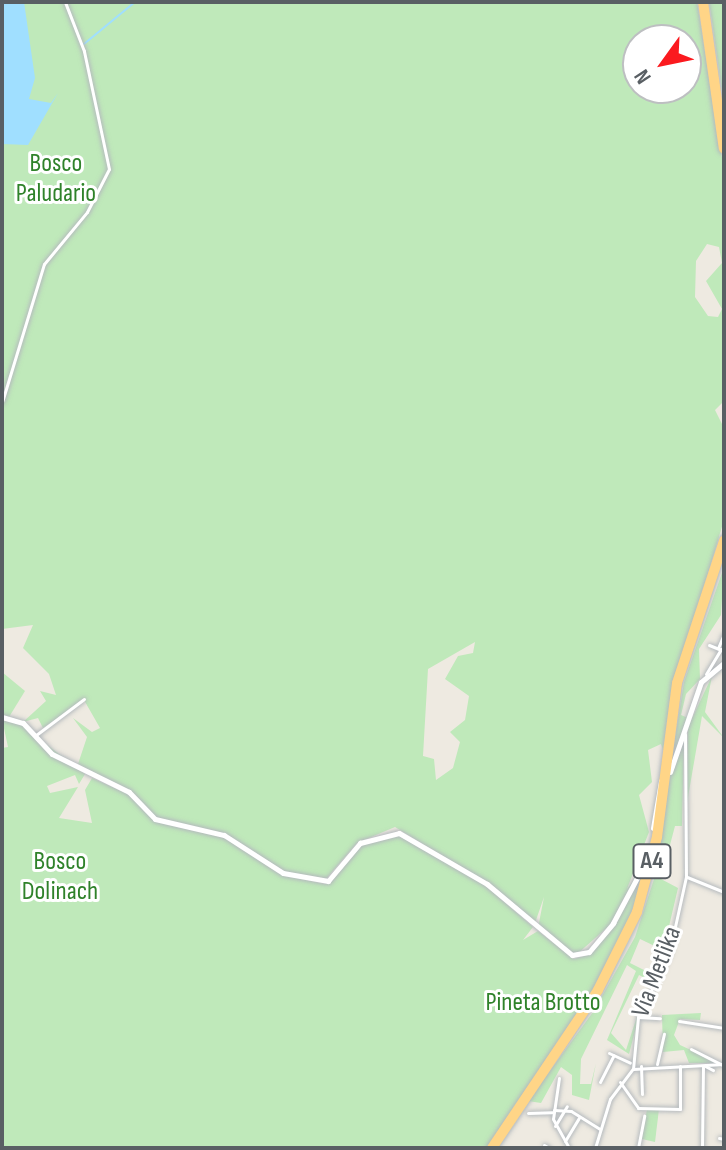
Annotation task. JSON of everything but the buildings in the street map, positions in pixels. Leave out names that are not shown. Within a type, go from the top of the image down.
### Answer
[{"type":"highway","points":[[705,2],[724,121]]},
{"type":"highway","points":[[705,2],[724,149]]},
{"type":"highway","name":"A4","points":[[494,1148],[598,990],[637,912],[655,845],[673,700],[724,541]]},
{"type":"highway","name":"A4","points":[[494,1148],[602,992],[641,913],[661,837],[677,700],[724,555]]},
{"type":"street","points":[[2,402],[44,264],[87,212],[109,169],[84,51],[65,2]]},
{"type":"street","points":[[670,772],[706,674],[721,649],[724,634]]},
{"type":"street","points":[[709,645],[721,649]]},
{"type":"street","points":[[706,674],[724,663]]},
{"type":"street","points":[[36,735],[83,699]]},
{"type":"street","points":[[2,717],[36,735],[82,770],[129,792],[157,820],[218,833],[277,871],[325,881],[360,843],[395,831],[487,884],[535,927],[576,956],[607,931],[648,857],[661,781]]},
{"type":"street","name":"Via Metlika","points":[[630,1063],[638,1017],[669,954],[686,877],[685,731]]},
{"type":"street","points":[[686,877],[724,892]]},
{"type":"street","points":[[703,1014],[704,1023]]},
{"type":"street","points":[[638,1017],[660,1018]]},
{"type":"street","points":[[679,1021],[723,1026]]},
{"type":"street","points":[[657,1064],[664,1034]]},
{"type":"street","points":[[691,1049],[723,1064]]},
{"type":"street","points":[[600,1082],[611,1054],[630,1063],[633,1069]]},
{"type":"street","points":[[595,1148],[620,1082],[633,1069],[657,1064],[723,1064]]},
{"type":"street","points":[[620,1082],[638,1108],[680,1109],[680,1065]]},
{"type":"street","points":[[641,1066],[642,1094]]},
{"type":"street","points":[[702,1148],[704,1066]]},
{"type":"street","points":[[559,1078],[552,1111],[555,1126],[571,1148]]},
{"type":"street","points":[[555,1126],[567,1106]]},
{"type":"street","points":[[528,1113],[564,1112],[600,1129]]},
{"type":"street","points":[[638,1148],[644,1116]]},
{"type":"street","points":[[565,1142],[579,1118]]},
{"type":"street","points":[[544,1145],[549,1148]]},
{"type":"green space","points":[[2,2],[697,2],[701,24],[622,24],[622,104],[702,104],[702,33],[724,170],[724,401],[715,410],[724,428],[724,520],[670,700],[663,750],[661,744],[648,750],[652,782],[639,795],[649,832],[627,889],[639,874],[643,879],[635,905],[603,975],[489,1148],[2,1148],[2,748],[8,747],[2,719],[19,723],[85,774],[79,784],[75,775],[47,786],[50,793],[78,787],[59,818],[92,823],[85,790],[92,778],[128,794],[151,817],[128,792],[78,764],[87,737],[73,718],[92,732],[100,728],[84,700],[43,728],[38,718],[23,722],[46,701],[40,691],[56,695],[49,674],[23,648],[33,625],[2,629]],"holes":[[[707,244],[719,247],[722,263],[706,281],[722,309],[718,317],[708,316],[695,297],[696,261]],[[475,642],[473,653],[458,656],[445,679],[469,696],[465,720],[450,732],[460,742],[453,768],[436,780],[434,759],[423,756],[428,669]],[[395,827],[487,883],[535,923],[544,897],[538,928],[576,955],[610,925],[627,892],[613,923],[590,954],[574,959],[538,931],[523,940],[533,927],[485,885],[395,833],[358,846],[333,880],[325,884],[282,875],[253,857],[275,870],[325,880],[357,843]]]},
{"type":"green space","points":[[709,2],[724,2],[724,106],[712,21]]},
{"type":"green space","points":[[724,567],[721,615],[699,649],[700,679],[686,694],[681,715],[688,718],[670,770],[684,682]]},
{"type":"green space","points":[[2,672],[25,691],[9,717],[2,716]]},
{"type":"green space","points":[[712,676],[705,712],[724,738],[702,716],[687,803],[688,727]]},
{"type":"green space","points":[[684,740],[682,826],[675,826],[661,879],[678,888],[666,939],[672,941],[651,971],[649,980],[639,975],[611,1033],[626,1050],[647,986],[629,1054],[607,1040],[636,971],[627,965],[581,1059],[580,1084],[591,1084],[596,1063],[589,1100],[572,1095],[572,1075],[561,1067],[541,1103],[528,1101],[593,1012],[635,937],[656,873],[670,776]],"holes":[[[640,939],[661,949],[648,972],[630,963]]]},
{"type":"green space","points":[[701,1013],[700,1020],[680,1019],[674,1035],[680,1045],[719,1063],[689,1063],[684,1050],[663,1052],[662,1015]]},
{"type":"green space","points":[[647,1109],[659,1109],[655,1142],[642,1139]]},
{"type":"water","points":[[2,2],[24,2],[35,78],[29,99],[51,103],[58,93],[28,145],[2,144]]},
{"type":"waterway","points":[[84,44],[135,2]]},
{"type":"park label","name":"Bosco Paludario","points":[[56,179]]},
{"type":"park label","name":"Bosco Dolinach","points":[[60,877]]},
{"type":"park label","name":"Pineta Brotto","points":[[543,1003]]}]
